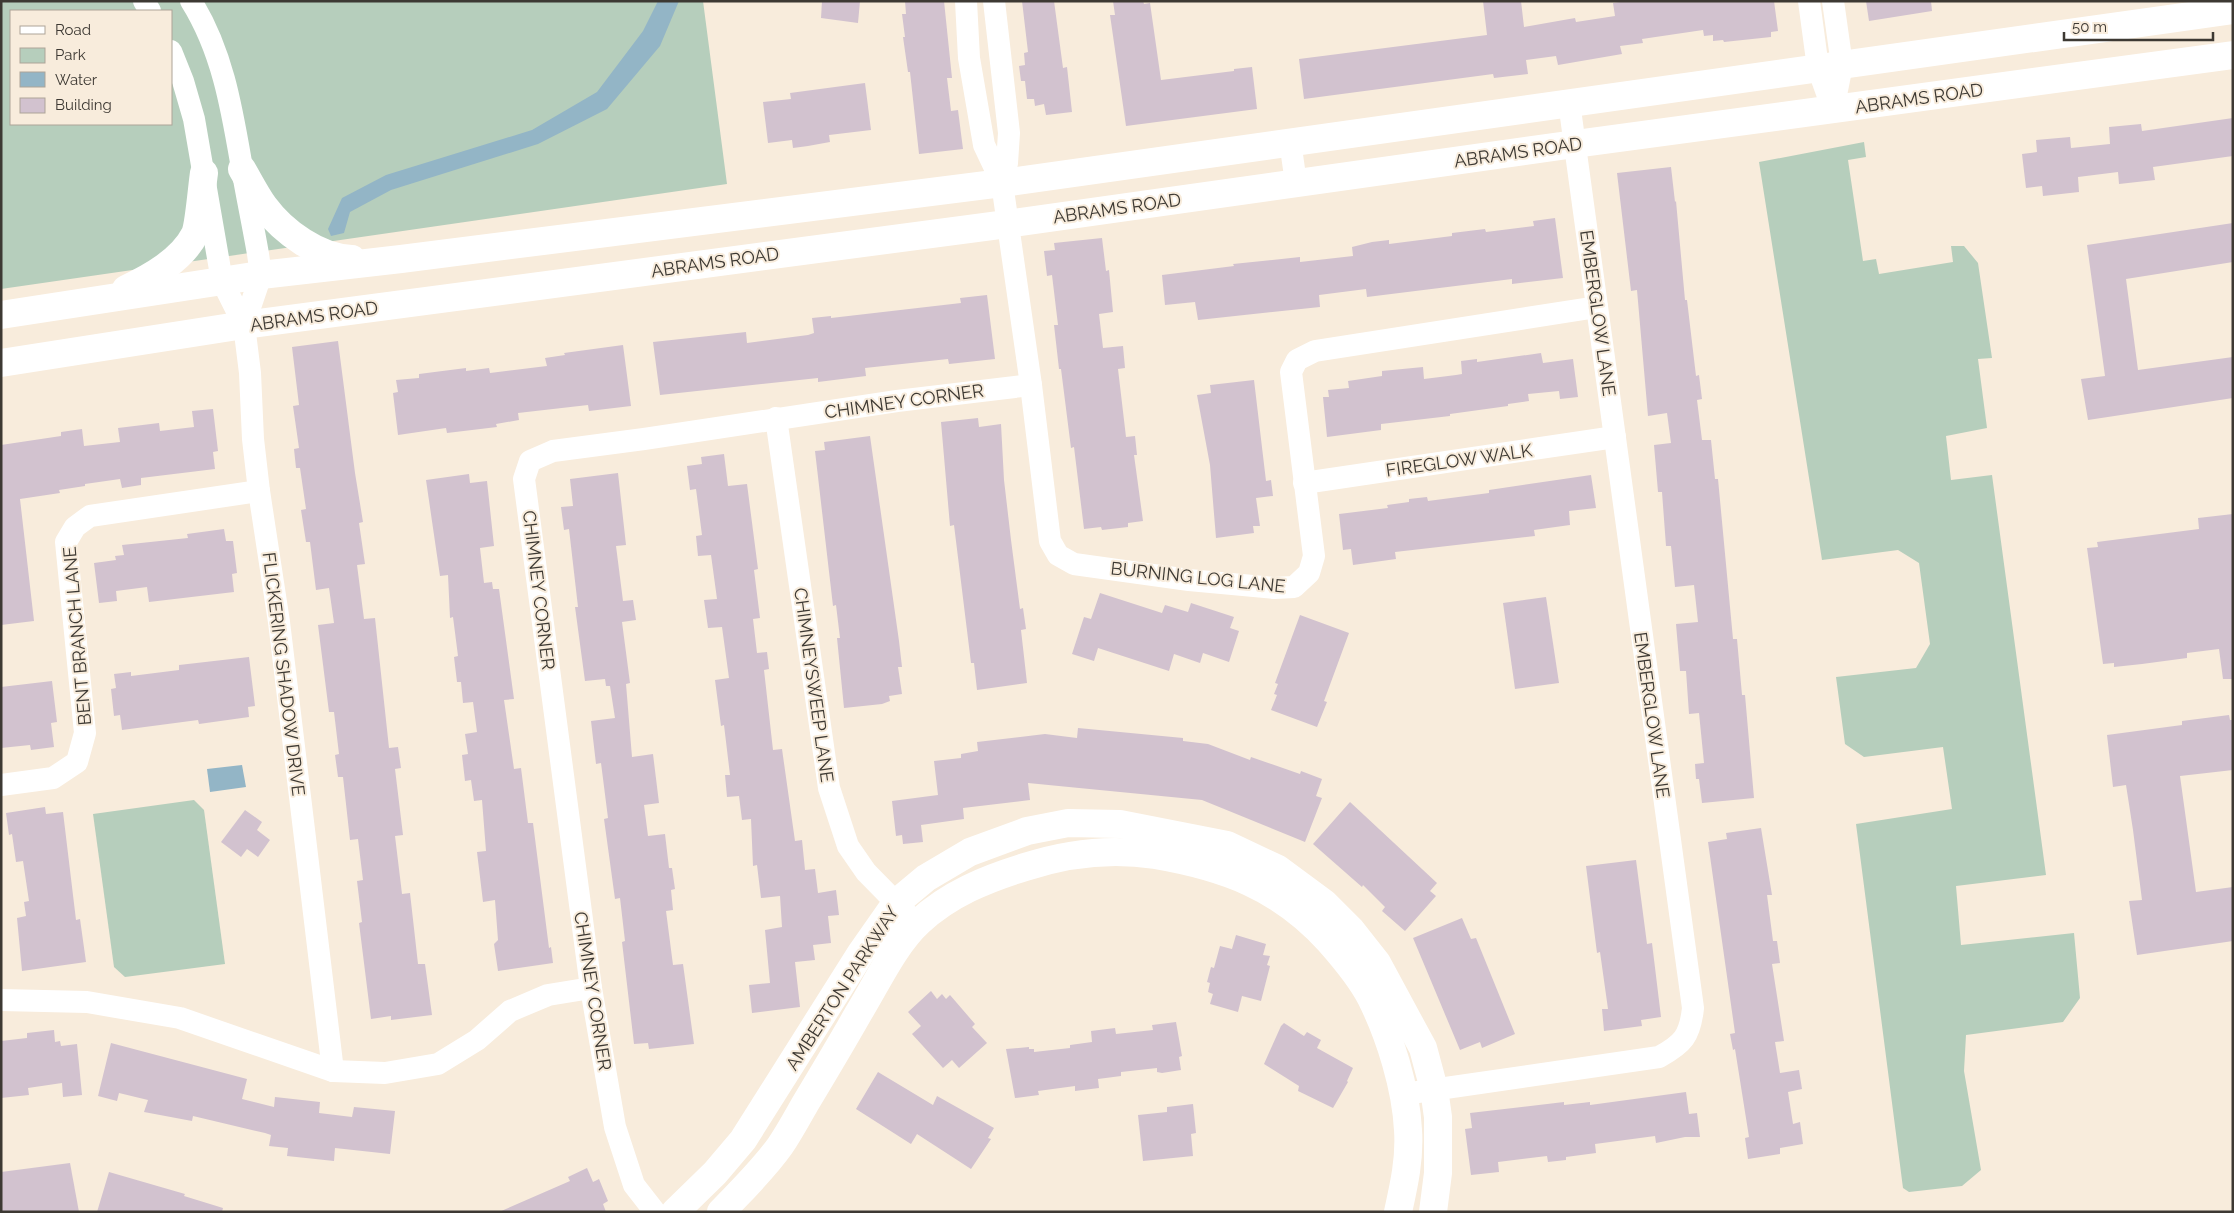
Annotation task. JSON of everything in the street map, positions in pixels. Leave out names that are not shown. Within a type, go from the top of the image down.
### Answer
[{"type":"main road","points":[[1,315],[261,275],[1002,183],[1290,141],[2233,10]]},
{"type":"main road","name":"ABRAMS ROAD","points":[[1,363],[244,325],[1007,224],[1575,144],[2233,55]]},
{"type":"main road","points":[[242,169],[264,207],[300,241],[324,253],[349,259],[401,259]]},
{"type":"main road","points":[[102,298],[145,280],[181,252],[195,234],[204,173]]},
{"type":"main road","name":"AMBERTON PARKWAY","points":[[675,1212],[716,1173],[743,1140],[861,953],[896,904],[926,878],[970,852],[1028,831],[1068,823],[1120,824],[1227,845],[1278,869],[1324,903],[1351,930],[1378,963],[1423,1048],[1434,1089],[1438,1117],[1438,1173],[1433,1212]]},
{"type":"main road","name":"AMBERTON PARKWAY","points":[[721,1212],[743,1190],[779,1147],[892,958],[917,924],[942,903],[985,879],[1044,861],[1087,852],[1136,852],[1187,860],[1232,873],[1281,898],[1318,930],[1342,955],[1371,997],[1391,1050],[1404,1094],[1408,1130],[1408,1162],[1398,1212]]},
{"type":"street","points":[[191,1],[200,15],[227,85],[261,275],[244,325]]},
{"type":"street","name":"BURNING LOG LANE","points":[[966,1],[969,58],[984,145],[1002,183],[1031,385],[1050,541],[1058,555],[1074,564],[1189,580],[1274,588],[1294,587],[1309,573],[1314,556],[1291,372],[1297,360],[1315,351],[1598,307]]},
{"type":"street","name":"BURNING LOG LANE","points":[[994,1],[1009,133],[1007,163],[1002,183]]},
{"type":"street","points":[[1809,1],[1830,67]]},
{"type":"street","points":[[1833,1],[1830,67],[1833,110]]},
{"type":"street","name":"FLICKERING SHADOW DRIVE","points":[[172,54],[183,81],[191,110],[204,173],[222,281],[244,325],[250,373],[252,439],[258,491],[279,622],[333,1071]]},
{"type":"street","name":"EMBERGLOW LANE","points":[[1404,1094],[1659,1057],[1675,1048],[1691,1028],[1694,1008],[1569,102]]},
{"type":"street","points":[[1290,141],[1296,183]]},
{"type":"street","name":"CHIMNEY CORNER","points":[[655,1212],[634,1185],[614,1127],[591,988],[524,479],[530,461],[553,451],[644,440],[776,418],[1031,385]]},
{"type":"street","name":"CHIMNEYSWEEP LANE","points":[[776,418],[829,788],[848,846],[866,872],[917,924]]},
{"type":"street","name":"FIREGLOW WALK","points":[[1304,483],[1614,437]]},
{"type":"street","name":"BENT BRANCH LANE","points":[[1,785],[53,778],[77,762],[86,733],[66,542],[75,527],[90,516],[258,491]]},
{"type":"street","points":[[1,1000],[87,1002],[180,1018],[333,1071],[385,1073],[438,1064],[477,1040],[510,1011],[548,995],[591,988]]},
{"type":"green space","points":[[1,1],[703,1],[727,184],[1,289]]},
{"type":"green space","points":[[1864,142],[1866,157],[1848,160],[1863,261],[1876,259],[1879,274],[1953,262],[1951,246],[1964,246],[1978,263],[1992,358],[1978,359],[1987,428],[1946,436],[1951,480],[1992,475],[2046,875],[1956,886],[1961,945],[2074,933],[2080,998],[2063,1022],[1966,1035],[1964,1071],[1981,1170],[1962,1186],[1909,1192],[1903,1188],[1856,824],[1952,809],[1943,747],[1864,757],[1845,744],[1836,677],[1916,668],[1930,644],[1919,563],[1898,550],[1822,560],[1759,162]]},
{"type":"green space","points":[[194,800],[204,810],[225,964],[125,977],[114,967],[93,814]]},
{"type":"water","points":[[658,1],[679,1],[660,46],[607,109],[538,144],[391,190],[350,212],[344,233],[331,236],[328,229],[342,198],[386,175],[532,130],[597,92],[643,31]]},
{"type":"water","points":[[242,765],[246,787],[210,792],[207,769]]},
{"type":"building","points":[[822,1],[860,1],[858,23],[821,18]]},
{"type":"building","points":[[905,1],[944,1],[952,78],[947,78],[951,111],[958,110],[963,149],[919,154],[910,72],[908,72],[903,37],[905,37],[902,14],[906,14]]},
{"type":"building","points":[[1022,1],[1054,1],[1063,68],[1067,67],[1072,112],[1046,115],[1044,104],[1035,106],[1034,99],[1027,99],[1025,81],[1021,81],[1019,66],[1025,65],[1024,53],[1028,52]]},
{"type":"building","points":[[1113,1],[1143,1],[1144,4],[1150,3],[1161,80],[1252,67],[1257,109],[1126,126],[1110,15],[1115,15]]},
{"type":"building","points":[[1483,1],[1521,1],[1524,27],[1575,18],[1576,22],[1615,16],[1613,3],[1627,1],[1774,1],[1778,31],[1771,32],[1771,37],[1724,42],[1723,40],[1713,41],[1713,35],[1704,36],[1703,30],[1642,39],[1643,43],[1620,46],[1622,54],[1558,65],[1556,56],[1526,60],[1528,74],[1494,78],[1493,74],[1304,99],[1299,59],[1487,35]]},
{"type":"building","points":[[1866,1],[1931,1],[1932,11],[1869,21]]},
{"type":"building","points":[[865,83],[871,130],[829,135],[830,142],[793,148],[792,140],[768,143],[763,102],[791,99],[790,93]]},
{"type":"building","points":[[2233,118],[2233,156],[2153,167],[2155,180],[2119,184],[2118,172],[2078,177],[2079,192],[2043,196],[2042,186],[2026,188],[2022,154],[2037,152],[2036,140],[2070,137],[2071,148],[2110,144],[2109,127],[2141,124],[2142,131]]},
{"type":"building","points":[[1671,167],[1685,300],[1687,300],[1696,376],[1699,375],[1702,399],[1697,400],[1702,440],[1711,440],[1715,479],[1718,479],[1733,639],[1737,639],[1742,695],[1745,695],[1754,798],[1702,803],[1699,779],[1696,779],[1695,764],[1704,763],[1699,713],[1689,714],[1686,671],[1680,671],[1676,624],[1698,622],[1694,585],[1675,587],[1671,546],[1666,546],[1662,492],[1658,492],[1654,445],[1671,443],[1667,413],[1648,416],[1637,290],[1631,291],[1617,173]]},
{"type":"building","points":[[1555,218],[1563,278],[1512,284],[1512,279],[1367,297],[1366,289],[1319,295],[1320,307],[1198,320],[1195,302],[1165,305],[1162,275],[1234,266],[1233,264],[1300,257],[1300,262],[1353,256],[1352,247],[1372,242],[1389,240],[1389,244],[1452,236],[1452,233],[1485,229],[1486,232],[1534,226],[1533,221]]},
{"type":"building","points":[[2233,223],[2233,262],[2126,279],[2138,370],[2233,357],[2233,398],[2088,420],[2081,379],[2105,376],[2087,245]]},
{"type":"building","points":[[1102,238],[1106,271],[1109,270],[1113,312],[1099,314],[1103,348],[1123,346],[1125,368],[1118,369],[1126,437],[1135,436],[1137,455],[1134,455],[1143,521],[1128,523],[1128,527],[1102,530],[1101,527],[1084,529],[1074,447],[1071,448],[1061,369],[1059,369],[1054,325],[1058,325],[1052,275],[1047,276],[1044,251],[1055,250],[1054,243]]},
{"type":"building","points":[[987,295],[995,359],[949,364],[948,359],[865,368],[866,376],[818,382],[818,378],[660,395],[653,342],[746,332],[747,343],[808,335],[814,333],[812,318],[831,316],[831,318],[961,303],[960,298]]},
{"type":"building","points":[[338,341],[363,522],[359,523],[365,564],[357,565],[364,619],[375,618],[389,748],[398,747],[401,768],[395,769],[403,835],[395,836],[402,894],[410,893],[418,964],[425,964],[432,1015],[391,1020],[391,1016],[371,1019],[359,923],[362,922],[357,881],[363,880],[358,839],[350,840],[343,777],[338,777],[335,755],[339,754],[334,712],[329,712],[318,625],[334,623],[329,588],[316,590],[310,542],[306,542],[301,510],[306,509],[300,468],[296,468],[294,449],[299,448],[293,406],[299,405],[292,347]]},
{"type":"building","points":[[623,345],[631,406],[589,411],[588,405],[518,413],[519,420],[496,424],[497,427],[447,433],[446,428],[398,435],[393,393],[398,392],[396,380],[419,378],[419,374],[466,368],[466,371],[489,368],[490,373],[547,366],[545,358],[565,355],[564,353]]},
{"type":"building","points":[[1541,353],[1543,363],[1573,359],[1578,397],[1560,399],[1559,391],[1528,394],[1529,401],[1508,404],[1508,406],[1450,414],[1450,416],[1381,424],[1381,430],[1327,437],[1323,397],[1329,397],[1328,390],[1349,388],[1348,381],[1382,376],[1382,371],[1423,367],[1424,379],[1456,375],[1462,374],[1461,361],[1477,359],[1477,362]]},
{"type":"building","points":[[1254,380],[1266,481],[1271,480],[1273,496],[1256,498],[1260,526],[1253,526],[1254,533],[1216,538],[1210,465],[1197,395],[1211,393],[1210,385]]},
{"type":"building","points":[[213,409],[218,451],[213,452],[215,469],[141,478],[141,485],[122,488],[120,479],[85,484],[85,486],[59,490],[60,493],[20,499],[34,621],[1,625],[1,445],[61,436],[61,432],[82,429],[84,446],[120,442],[118,428],[159,423],[160,431],[194,427],[192,411]]},
{"type":"building","points":[[978,418],[979,427],[1001,424],[1004,480],[1011,540],[1020,609],[1023,608],[1026,629],[1021,630],[1027,683],[977,690],[974,663],[971,663],[954,525],[950,526],[941,422]]},
{"type":"building","points":[[870,436],[899,641],[902,667],[898,667],[902,694],[889,696],[890,701],[882,704],[844,708],[837,638],[840,638],[836,605],[833,606],[815,451],[825,450],[824,442]]},
{"type":"building","points":[[724,454],[728,486],[747,484],[758,569],[754,570],[760,618],[753,619],[757,653],[767,652],[769,669],[764,670],[773,750],[782,749],[795,841],[802,840],[805,870],[815,869],[818,893],[836,890],[839,915],[828,916],[831,943],[813,945],[815,960],[795,962],[800,1007],[752,1013],[749,985],[770,983],[765,930],[782,927],[780,896],[761,898],[757,865],[753,866],[751,819],[742,820],[739,796],[727,797],[725,775],[730,775],[724,725],[721,726],[715,680],[729,678],[722,627],[708,628],[704,600],[717,599],[711,555],[698,556],[696,536],[702,535],[696,489],[690,490],[687,466],[702,464],[701,457]]},
{"type":"building","points":[[618,473],[626,545],[616,546],[623,601],[633,600],[636,620],[622,622],[630,683],[626,684],[632,757],[653,754],[659,803],[644,805],[648,836],[665,834],[669,868],[672,868],[675,889],[671,890],[673,910],[666,911],[673,965],[683,964],[694,1044],[649,1049],[648,1043],[634,1044],[622,942],[625,941],[620,898],[615,899],[604,819],[608,818],[601,763],[596,764],[591,721],[615,718],[610,686],[606,686],[605,679],[585,681],[575,607],[578,607],[569,529],[564,530],[561,507],[573,506],[570,479]]},
{"type":"building","points":[[469,474],[470,483],[487,481],[494,546],[480,548],[484,583],[492,582],[493,589],[499,589],[514,699],[504,700],[514,769],[521,768],[528,823],[533,823],[549,948],[551,947],[553,963],[498,971],[494,944],[498,940],[495,900],[483,902],[477,852],[486,851],[482,800],[474,801],[471,780],[465,781],[462,755],[468,754],[465,734],[477,732],[473,702],[463,703],[461,682],[457,682],[454,657],[458,656],[453,617],[450,618],[448,575],[440,576],[426,480]]},
{"type":"building","points":[[1591,475],[1596,508],[1569,511],[1570,525],[1534,530],[1535,536],[1395,552],[1396,559],[1353,565],[1351,549],[1343,550],[1339,514],[1388,508],[1387,505],[1409,502],[1409,499],[1427,497],[1428,501],[1489,493],[1489,490]]},
{"type":"building","points":[[2233,514],[2233,679],[2223,679],[2219,649],[2187,653],[2187,658],[2142,664],[2114,667],[2114,663],[2103,664],[2087,548],[2098,547],[2097,542],[2199,529],[2198,518]]},
{"type":"building","points":[[224,529],[226,541],[233,541],[237,573],[232,574],[234,592],[149,602],[147,587],[116,591],[117,601],[99,603],[94,563],[116,560],[115,556],[124,555],[122,545],[188,538],[187,534]]},
{"type":"building","points":[[1100,593],[1162,613],[1165,605],[1188,612],[1191,603],[1234,617],[1230,628],[1239,631],[1229,662],[1203,653],[1200,663],[1174,654],[1169,671],[1098,648],[1094,661],[1072,654],[1084,617],[1091,619]]},
{"type":"building","points":[[1546,597],[1559,683],[1515,689],[1503,603]]},
{"type":"building","points":[[1300,615],[1349,633],[1324,701],[1327,702],[1317,727],[1271,710],[1277,695],[1274,694],[1278,684],[1275,683]]},
{"type":"building","points":[[249,657],[255,706],[248,707],[249,717],[199,724],[198,720],[122,730],[120,715],[114,716],[111,689],[116,688],[114,674],[131,672],[131,676],[179,670],[179,665]]},
{"type":"building","points":[[52,681],[57,722],[51,723],[54,747],[31,750],[30,745],[1,748],[1,687]]},
{"type":"building","points":[[2229,715],[2230,720],[2233,720],[2233,770],[2180,776],[2196,892],[2233,887],[2233,941],[2137,955],[2129,901],[2142,900],[2133,830],[2126,785],[2113,787],[2107,735],[2182,725],[2182,721]]},
{"type":"building","points":[[1078,728],[1183,738],[1183,741],[1208,744],[1250,760],[1251,757],[1300,774],[1301,771],[1322,779],[1316,796],[1322,798],[1305,842],[1202,800],[1028,783],[1030,800],[963,808],[964,819],[921,825],[923,842],[903,844],[902,835],[896,836],[892,801],[938,795],[934,761],[961,758],[961,754],[978,751],[977,742],[1045,734],[1077,738]]},
{"type":"building","points":[[1350,802],[1437,883],[1430,891],[1436,896],[1405,931],[1382,911],[1385,907],[1363,885],[1362,887],[1313,844]]},
{"type":"building","points":[[45,807],[46,814],[63,812],[76,920],[80,919],[86,962],[22,971],[17,918],[26,916],[24,902],[29,901],[23,861],[16,862],[12,834],[9,835],[6,813]]},
{"type":"building","points":[[245,810],[262,822],[257,830],[270,840],[258,857],[247,849],[241,857],[221,842]]},
{"type":"building","points":[[1761,828],[1772,895],[1767,895],[1773,941],[1777,941],[1780,963],[1772,964],[1784,1041],[1775,1042],[1780,1073],[1799,1070],[1802,1089],[1788,1092],[1793,1124],[1800,1122],[1803,1144],[1780,1148],[1780,1154],[1748,1159],[1745,1138],[1749,1137],[1735,1049],[1733,1050],[1730,1034],[1735,1033],[1708,842],[1727,839],[1726,833]]},
{"type":"building","points":[[1636,860],[1647,944],[1652,943],[1661,1017],[1641,1020],[1642,1026],[1604,1031],[1602,1009],[1608,1009],[1600,952],[1597,953],[1586,866]]},
{"type":"building","points":[[1462,918],[1471,939],[1476,938],[1515,1034],[1482,1048],[1480,1042],[1460,1050],[1413,938]]},
{"type":"building","points":[[1236,935],[1266,944],[1263,955],[1270,956],[1267,965],[1270,966],[1261,1001],[1242,996],[1238,1012],[1210,1004],[1213,994],[1208,992],[1210,983],[1207,982],[1211,967],[1214,968],[1220,946],[1232,949]]},
{"type":"building","points":[[931,991],[937,999],[942,994],[946,999],[950,995],[975,1024],[972,1027],[987,1043],[959,1068],[952,1060],[943,1068],[912,1034],[921,1026],[908,1012]]},
{"type":"building","points":[[1176,1022],[1182,1056],[1179,1057],[1181,1070],[1162,1073],[1157,1072],[1157,1068],[1121,1072],[1121,1076],[1098,1079],[1099,1088],[1075,1091],[1075,1086],[1038,1091],[1039,1095],[1015,1098],[1006,1049],[1029,1047],[1029,1049],[1034,1049],[1034,1052],[1070,1048],[1070,1045],[1092,1042],[1091,1031],[1115,1028],[1116,1034],[1153,1030],[1152,1025]]},
{"type":"building","points":[[1284,1023],[1304,1036],[1307,1032],[1321,1040],[1317,1048],[1353,1068],[1348,1082],[1333,1108],[1298,1091],[1299,1086],[1264,1064]]},
{"type":"building","points":[[54,1030],[55,1042],[60,1041],[61,1046],[77,1044],[82,1095],[63,1097],[62,1083],[28,1088],[29,1095],[1,1098],[1,1041],[27,1038],[27,1033]]},
{"type":"building","points":[[111,1043],[247,1079],[242,1099],[274,1107],[275,1097],[320,1102],[319,1113],[352,1117],[354,1107],[395,1111],[390,1154],[335,1148],[334,1161],[287,1156],[288,1148],[269,1146],[271,1135],[265,1133],[193,1116],[192,1121],[144,1112],[148,1100],[119,1093],[117,1101],[98,1096]]},
{"type":"building","points":[[878,1072],[933,1105],[937,1096],[994,1128],[988,1138],[991,1139],[971,1169],[917,1134],[911,1144],[856,1109]]},
{"type":"building","points":[[1686,1092],[1689,1114],[1697,1113],[1700,1137],[1685,1137],[1656,1143],[1655,1136],[1595,1144],[1596,1153],[1566,1157],[1566,1160],[1548,1162],[1547,1156],[1498,1162],[1499,1172],[1471,1175],[1465,1129],[1472,1128],[1470,1113],[1564,1102],[1564,1105],[1590,1102],[1590,1105]]},
{"type":"building","points":[[1193,1104],[1196,1133],[1191,1134],[1193,1156],[1143,1161],[1138,1115],[1167,1112],[1167,1107]]},
{"type":"building","points":[[70,1163],[79,1212],[1,1212],[1,1172]]},
{"type":"building","points":[[587,1168],[593,1182],[599,1179],[608,1201],[603,1204],[606,1212],[499,1212],[570,1181],[568,1177]]},
{"type":"building","points":[[109,1172],[185,1194],[184,1196],[223,1208],[222,1212],[97,1212]]}]
